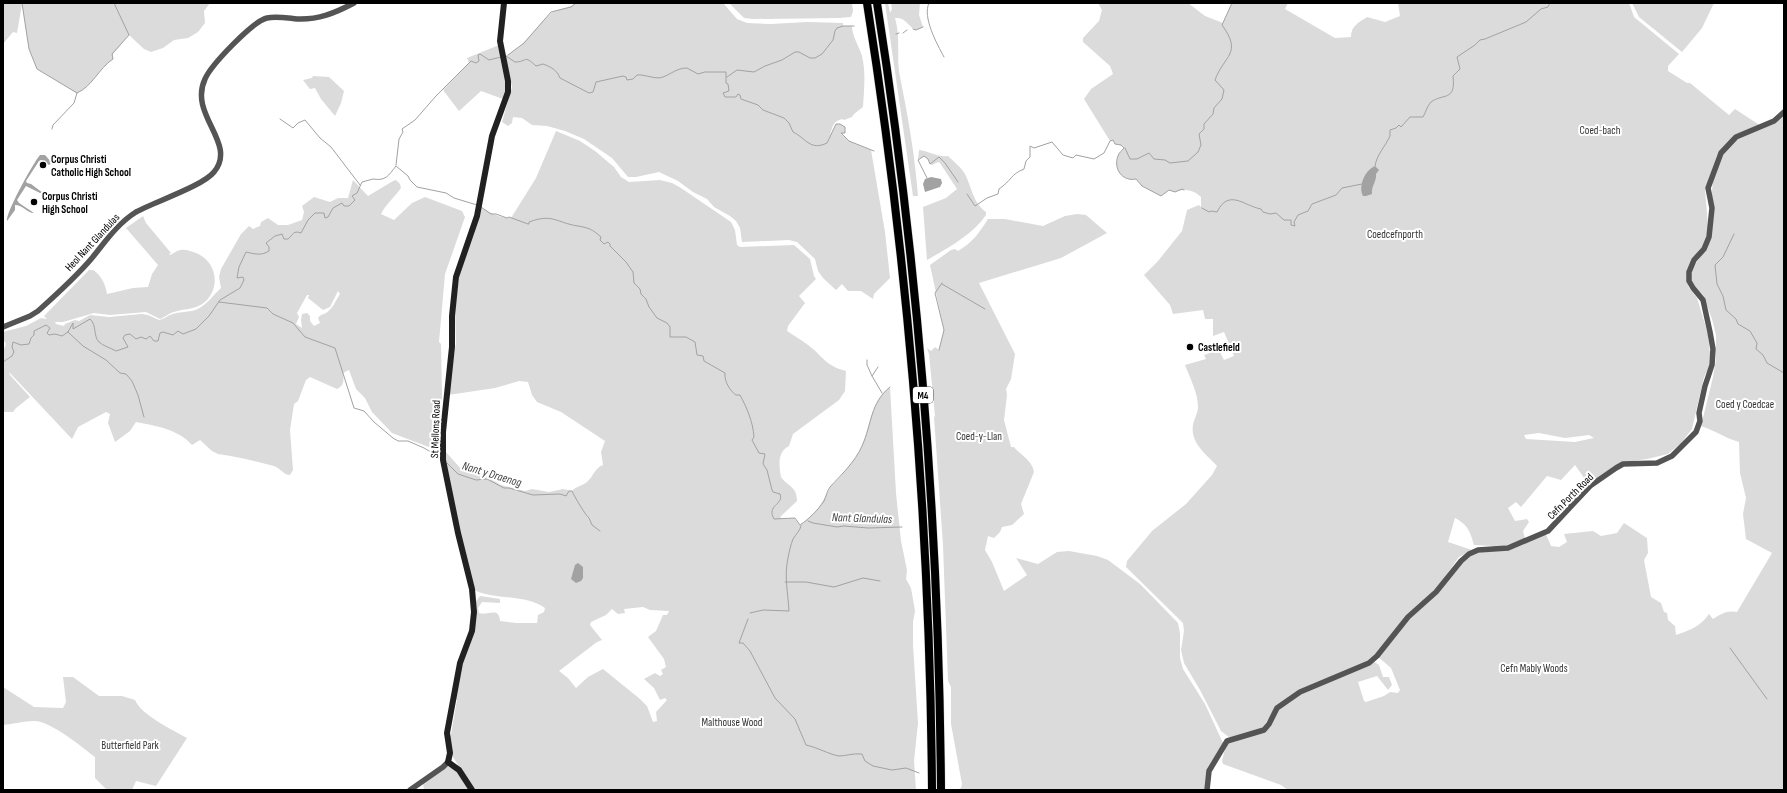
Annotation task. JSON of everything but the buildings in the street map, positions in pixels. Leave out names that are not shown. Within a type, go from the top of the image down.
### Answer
[{"type":"highway","name":"M4","points":[[867,3],[897,223],[916,421],[926,572],[932,790]]},
{"type":"highway","name":"M4","points":[[877,3],[902,185],[925,412],[936,586],[940,680],[941,790]]},
{"type":"main road","name":"St Mellons Road","points":[[448,762],[450,753],[447,733],[460,663],[472,631],[474,612],[473,595],[458,533],[442,450],[446,396],[452,347],[453,301],[460,262],[477,216],[492,136],[508,92],[508,81],[500,41],[504,3]]},
{"type":"main road","points":[[448,762],[459,770],[472,790]]},
{"type":"street","name":"Heol Nant Glandulas","points":[[3,327],[30,316],[42,308],[92,258],[116,228],[129,217],[204,180],[211,176],[216,170],[221,152],[219,143],[201,102],[202,87],[208,73],[243,34],[261,20],[274,17],[297,19],[317,18],[334,14],[354,3]]},
{"type":"street","name":"Cefn Porth Road","points":[[1207,790],[1209,771],[1227,742],[1264,730],[1269,724],[1277,708],[1300,692],[1369,664],[1378,656],[1408,617],[1436,592],[1461,561],[1469,554],[1478,550],[1508,548],[1548,531],[1590,486],[1616,468],[1623,464],[1657,463],[1672,456],[1696,432],[1700,421],[1699,413],[1705,386],[1712,365],[1712,349],[1703,300],[1689,281],[1689,272],[1694,260],[1704,249],[1709,237],[1712,208],[1708,188],[1721,153],[1731,141],[1736,137],[1774,122],[1784,112]]},
{"type":"street","points":[[410,790],[448,762]]},
{"type":"green space","points":[[3,3],[210,3],[204,11],[205,23],[198,32],[188,38],[174,40],[163,48],[151,52],[144,49],[129,35],[113,54],[113,59],[87,86],[77,93],[37,69],[29,49],[22,4],[17,33],[13,32],[3,44]]},
{"type":"green space","points":[[576,3],[723,3],[737,19],[747,23],[843,23],[843,26],[852,26],[853,34],[861,52],[864,69],[863,107],[852,117],[835,122],[830,135],[836,124],[840,124],[845,127],[845,133],[841,134],[849,141],[871,150],[885,232],[890,278],[874,294],[873,299],[861,291],[848,291],[842,284],[836,290],[818,271],[815,259],[797,242],[789,240],[742,242],[740,228],[736,221],[714,207],[707,199],[693,192],[678,181],[659,172],[636,177],[628,177],[612,158],[584,139],[565,131],[547,126],[532,125],[522,118],[513,117],[512,123],[508,126],[502,122],[512,87],[505,56],[524,42],[550,14]]},
{"type":"green space","points":[[729,3],[852,3],[853,11],[851,17],[839,18],[753,19],[744,18]]},
{"type":"green space","points":[[885,3],[888,3],[890,13],[892,9],[891,3],[920,3],[919,15],[923,27],[916,30],[904,20],[895,18],[898,33],[899,70],[911,136],[918,196],[913,196]]},
{"type":"green space","points":[[1098,3],[1188,3],[1205,16],[1223,23],[1232,3],[1288,3],[1285,9],[1335,38],[1351,37],[1354,27],[1367,17],[1385,22],[1400,16],[1398,3],[1629,3],[1634,17],[1679,54],[1668,66],[1668,71],[1687,83],[1690,83],[1729,115],[1735,109],[1761,126],[1734,135],[1717,155],[1705,189],[1708,227],[1706,240],[1687,282],[1689,288],[1697,298],[1708,334],[1710,353],[1709,367],[1704,377],[1692,429],[1681,443],[1668,454],[1619,463],[1589,485],[1575,465],[1561,480],[1547,476],[1521,507],[1516,502],[1508,508],[1515,521],[1527,519],[1529,522],[1523,531],[1525,539],[1514,544],[1501,546],[1474,545],[1468,529],[1463,523],[1455,518],[1448,542],[1472,550],[1459,557],[1441,582],[1370,661],[1337,675],[1275,707],[1263,728],[1230,738],[1221,731],[1184,663],[1181,650],[1184,631],[1183,623],[1126,567],[1127,561],[1152,531],[1186,504],[1212,475],[1217,466],[1196,443],[1194,437],[1193,425],[1198,409],[1198,402],[1185,365],[1206,359],[1204,355],[1219,350],[1224,360],[1234,356],[1224,332],[1213,336],[1213,319],[1205,319],[1203,310],[1173,314],[1170,305],[1144,275],[1158,261],[1182,231],[1187,210],[1199,205],[1201,207],[1201,197],[1192,191],[1185,190],[1175,192],[1169,190],[1161,196],[1142,186],[1136,179],[1127,178],[1120,174],[1117,161],[1118,156],[1124,148],[1123,146],[1115,144],[1113,140],[1110,141],[1084,99],[1091,89],[1113,74],[1110,66],[1083,42],[1083,38],[1099,21],[1102,10]],"holes":[[[1539,433],[1565,438],[1589,435],[1594,438],[1575,442],[1526,439],[1524,435]]]},
{"type":"green space","points":[[1632,3],[1714,3],[1702,28],[1682,52],[1639,17]]},
{"type":"green space","points":[[499,45],[507,89],[503,99],[481,91],[459,111],[443,90],[469,63],[467,58]]},
{"type":"green space","points":[[313,76],[329,77],[344,91],[341,103],[335,116],[321,99],[315,88],[310,89],[303,80],[312,78]]},
{"type":"green space","name":"Cefn Mably Woods","points":[[1784,116],[1784,790],[1288,790],[1281,785],[1223,764],[1222,761],[1227,741],[1264,730],[1277,708],[1300,692],[1373,661],[1379,665],[1383,677],[1389,677],[1392,685],[1388,690],[1377,676],[1358,682],[1364,701],[1366,702],[1384,696],[1390,692],[1398,693],[1400,690],[1391,668],[1377,656],[1408,617],[1469,554],[1508,548],[1545,532],[1551,546],[1559,547],[1567,542],[1564,534],[1593,531],[1601,536],[1617,533],[1624,523],[1647,538],[1648,553],[1644,560],[1651,597],[1661,603],[1664,612],[1667,613],[1668,620],[1675,626],[1676,635],[1690,630],[1698,625],[1709,614],[1713,619],[1727,612],[1737,612],[1772,553],[1746,539],[1743,514],[1746,498],[1740,473],[1739,442],[1701,426],[1716,360],[1716,335],[1703,295],[1693,286],[1691,277],[1697,261],[1706,249],[1713,181],[1723,154],[1734,141],[1775,123]]},
{"type":"green space","name":"Malthouse Wood","points":[[556,131],[580,141],[595,151],[614,167],[621,177],[629,182],[660,180],[672,183],[681,188],[731,222],[735,230],[737,245],[740,247],[794,245],[810,259],[816,279],[799,296],[805,303],[788,326],[787,331],[806,343],[833,366],[846,371],[845,391],[839,400],[793,434],[789,446],[782,452],[779,464],[781,477],[794,489],[797,496],[797,501],[780,517],[783,519],[794,518],[800,525],[818,509],[831,487],[852,463],[862,446],[878,400],[890,387],[896,493],[901,541],[907,570],[906,579],[911,588],[915,611],[913,622],[913,645],[918,723],[914,761],[916,790],[474,790],[453,757],[450,740],[457,700],[454,699],[456,686],[472,631],[474,604],[480,596],[500,599],[500,603],[482,602],[478,608],[479,613],[482,614],[492,612],[498,614],[500,621],[516,623],[537,623],[538,615],[544,612],[545,608],[527,600],[490,595],[472,589],[446,474],[445,451],[462,470],[486,476],[501,485],[525,491],[532,489],[549,492],[563,489],[572,491],[586,483],[596,470],[603,465],[601,452],[605,441],[561,412],[537,402],[532,395],[528,382],[519,381],[495,388],[448,395],[456,343],[455,308],[460,270],[481,207],[495,215],[511,218],[536,178]],"holes":[[[643,607],[650,610],[669,611],[667,615],[663,615],[656,631],[648,637],[664,659],[666,667],[661,670],[663,674],[660,676],[655,673],[644,679],[654,688],[660,700],[665,698],[667,700],[656,712],[657,721],[653,722],[647,706],[603,669],[588,677],[576,688],[568,678],[559,671],[597,642],[602,640],[590,625],[591,622],[606,615],[612,609],[618,614],[625,613],[624,609]]]},
{"type":"green space","points":[[919,150],[941,156],[948,156],[963,171],[975,200],[986,212],[986,215],[967,235],[927,260],[923,207],[946,198],[957,189],[940,163],[938,162],[932,165],[924,156],[918,160]]},
{"type":"green space","points":[[353,180],[368,196],[396,180],[400,184],[401,188],[381,214],[394,220],[412,203],[425,197],[462,211],[465,217],[445,274],[439,342],[441,344],[442,396],[436,445],[434,449],[392,433],[372,412],[365,398],[356,389],[349,370],[343,373],[343,382],[337,389],[310,377],[306,380],[298,401],[294,404],[290,430],[293,470],[290,475],[274,466],[218,454],[212,451],[200,440],[192,445],[180,435],[166,429],[136,422],[130,431],[115,442],[108,423],[110,414],[106,412],[78,427],[72,439],[9,372],[30,397],[13,412],[3,412],[3,352],[6,344],[3,339],[3,332],[26,326],[41,318],[47,319],[44,316],[89,270],[93,270],[101,277],[106,287],[107,294],[133,288],[148,287],[152,274],[158,265],[126,228],[143,216],[146,223],[171,253],[169,254],[170,255],[177,251],[184,250],[201,255],[207,260],[214,273],[215,280],[211,295],[206,301],[198,306],[172,313],[160,319],[146,312],[110,315],[94,313],[63,322],[55,322],[56,324],[64,326],[65,324],[75,320],[79,321],[90,315],[109,317],[142,314],[159,320],[175,313],[197,309],[205,305],[221,288],[219,277],[221,269],[241,234],[249,226],[253,229],[260,226],[261,222],[268,218],[278,225],[288,225],[302,220],[304,212],[302,206],[314,197],[330,202],[338,198],[348,198]],"holes":[[[338,291],[340,294],[330,310],[318,318],[320,323],[314,326],[310,321],[310,316],[307,313],[302,314],[302,328],[296,324],[299,317],[297,313],[307,295],[309,295],[308,298],[323,310],[330,307]]]},
{"type":"green space","name":"Coed-y-Llan","points":[[1077,214],[1086,215],[1107,233],[1061,258],[979,283],[1015,354],[1011,379],[1006,389],[1007,395],[1004,420],[1011,447],[1014,447],[1031,464],[1034,472],[1021,504],[1024,514],[1012,525],[1002,527],[1000,532],[994,538],[988,536],[985,550],[992,562],[1004,591],[1027,575],[1016,558],[1038,564],[1057,552],[1069,551],[1097,556],[1108,560],[1140,584],[1178,623],[1180,633],[1180,658],[1183,669],[1205,704],[1223,743],[1204,790],[957,790],[961,788],[962,784],[951,724],[951,687],[948,681],[943,545],[935,416],[929,354],[927,348],[931,351],[935,347],[939,350],[944,330],[930,265],[951,250],[955,249],[958,251],[972,241],[988,219],[1005,219],[1043,226],[1065,216]]},
{"type":"green space","name":"Butterfield Park","points":[[63,677],[73,677],[99,696],[122,696],[135,700],[138,706],[150,717],[187,738],[156,786],[136,781],[132,790],[107,790],[95,778],[95,757],[56,729],[34,721],[3,725],[3,687],[34,707],[63,708],[66,702]]},
{"type":"green space","points":[[449,765],[453,767],[470,790],[424,790],[423,784]]},
{"type":"shaded area","points":[[40,155],[45,155],[52,163],[49,165],[41,160],[39,161],[26,181],[43,193],[26,186],[17,200],[34,213],[15,205],[15,210],[7,221],[10,209],[15,199]]},
{"type":"shaded area","points":[[1375,166],[1379,170],[1376,174],[1372,194],[1363,196],[1361,188],[1363,179],[1368,171]]},
{"type":"shaded area","points":[[931,177],[941,179],[942,183],[940,187],[925,192],[923,184],[925,179]]},
{"type":"shaded area","points":[[578,563],[583,567],[583,578],[581,581],[576,583],[571,579],[575,565]]},
{"type":"waterway","points":[[22,3],[29,49],[37,69],[77,93],[74,103],[53,125],[52,129]]},
{"type":"waterway","points":[[77,93],[87,86],[113,59],[112,54],[129,35],[114,3]]},
{"type":"waterway","points":[[508,55],[524,43],[551,12],[571,7],[576,3]]},
{"type":"waterway","points":[[929,3],[927,16],[934,38],[944,57]]},
{"type":"waterway","points":[[1125,148],[1130,159],[1137,159],[1149,153],[1154,159],[1165,160],[1170,163],[1188,161],[1198,152],[1201,145],[1199,134],[1204,129],[1204,124],[1213,114],[1214,108],[1222,99],[1224,90],[1215,80],[1230,54],[1231,42],[1222,25],[1232,3]]},
{"type":"waterway","points":[[1375,166],[1379,154],[1390,136],[1390,130],[1399,125],[1401,127],[1410,117],[1423,117],[1428,105],[1431,102],[1451,93],[1453,90],[1453,76],[1460,69],[1457,57],[1480,40],[1526,22],[1541,9],[1548,7],[1550,3]]},
{"type":"waterway","points":[[727,77],[737,70],[754,72],[782,60],[795,52],[799,52],[810,58],[815,58],[822,54],[833,40],[837,28],[843,26],[854,26]]},
{"type":"waterway","points":[[913,29],[916,30],[923,27]]},
{"type":"waterway","points":[[903,33],[907,30]]},
{"type":"waterway","points":[[396,165],[399,139],[403,132],[402,129],[415,120],[436,96],[471,61],[476,63],[479,61],[478,55],[480,54],[489,60],[501,57]]},
{"type":"waterway","points":[[506,56],[515,62],[527,59],[536,66],[543,64],[549,66],[559,75],[560,78],[589,93],[593,92],[596,82],[623,76],[626,77],[627,80],[633,79],[637,75],[660,78],[683,68],[687,68],[698,74],[705,72],[726,72],[726,83],[728,84],[729,91],[723,93],[725,97],[736,97],[738,94],[740,95],[741,99],[758,105],[763,110],[784,118],[789,123],[793,132],[812,145],[816,146],[827,143],[836,124],[840,124],[845,127],[845,133],[841,133],[849,141],[874,151]]},
{"type":"waterway","points":[[280,119],[293,128],[298,123],[305,120],[320,138],[331,147],[360,185]]},
{"type":"waterway","points":[[967,194],[975,206],[987,198],[998,194],[999,189],[1016,173],[1024,169],[1026,161],[1030,157],[1030,146],[1034,148],[1052,142],[1063,155],[1073,158],[1076,155],[1094,159],[1104,153],[1110,141],[1113,140],[1115,144],[1121,145],[1124,148],[1119,153],[1117,161],[1118,169],[1123,176],[1136,179],[1142,186],[1161,196],[1169,190],[1175,192],[1182,189],[1184,190]]},
{"type":"waterway","points":[[927,178],[918,160],[924,156],[928,159],[930,164],[939,157],[958,182]]},
{"type":"waterway","name":"Nant Glandulas","points":[[3,362],[12,356],[14,352],[12,347],[13,342],[21,345],[29,344],[34,335],[34,331],[46,325],[50,328],[47,333],[49,335],[55,334],[62,336],[68,332],[73,323],[73,329],[90,319],[94,324],[97,340],[103,345],[116,351],[128,347],[123,338],[125,335],[130,334],[136,339],[141,337],[146,339],[150,336],[154,341],[158,341],[160,333],[163,332],[173,335],[178,331],[183,334],[196,329],[209,316],[220,300],[240,288],[244,280],[243,277],[237,278],[239,267],[246,252],[258,254],[266,253],[269,251],[269,247],[266,243],[275,236],[282,234],[284,239],[288,239],[293,233],[301,233],[308,220],[315,213],[324,213],[325,218],[328,217],[333,208],[342,203],[344,206],[349,206],[355,200],[352,196],[357,193],[362,182],[384,178],[389,175],[396,166],[408,176],[417,187],[446,193],[454,198],[477,205]]},
{"type":"waterway","points":[[1202,208],[1209,212],[1217,212],[1227,201],[1237,200],[1261,209],[1263,212],[1270,214],[1276,213],[1284,220],[1291,220],[1291,225],[1295,226],[1294,222],[1298,215],[1308,211],[1312,204],[1336,195],[1342,188],[1362,184]]},
{"type":"waterway","name":"Nant Glandulas","points":[[481,207],[491,214],[496,214],[507,218],[509,217],[528,224],[529,222],[544,218],[585,227],[601,237],[600,240],[604,244],[608,242],[610,244],[610,246],[626,262],[633,272],[634,283],[640,289],[641,294],[646,299],[649,307],[657,318],[667,323],[670,327],[670,337],[686,337],[695,342],[697,355],[703,356],[704,361],[725,373],[725,379],[730,388],[736,395],[740,395],[751,421],[754,437],[752,440],[759,453],[765,454],[763,464],[767,470],[772,490],[773,492],[780,494],[780,501],[772,511],[774,519],[795,518],[800,525],[816,511],[824,501],[830,487],[848,468],[859,452],[875,407],[883,393],[890,387]]},
{"type":"waterway","points":[[1734,234],[1723,257],[1715,265],[1717,284],[1723,296],[1726,310],[1736,319],[1738,324],[1750,331],[1757,343],[1756,349],[1763,355],[1767,363],[1784,373]]},
{"type":"waterway","points":[[939,350],[944,330],[935,293],[942,283]]},
{"type":"waterway","points":[[942,284],[985,309]]},
{"type":"waterway","name":"Nant y Draenog","points":[[219,302],[267,308],[273,314],[293,323],[305,337],[335,348],[354,408],[364,411],[374,422],[398,441],[408,441],[441,458]]},
{"type":"waterway","points":[[68,332],[83,346],[106,360],[120,373],[126,374],[132,381],[138,395],[144,417]]},
{"type":"waterway","points":[[867,360],[867,365],[872,376]]},
{"type":"waterway","points":[[878,367],[872,376],[882,393]]},
{"type":"waterway","name":"Nant y Draenog","points":[[447,463],[458,474],[476,480],[487,479],[504,488],[533,495],[560,494],[566,496],[569,491],[572,491],[592,525],[600,531]]},
{"type":"waterway","name":"Nant Glandulas","points":[[808,521],[837,527],[902,527]]},
{"type":"waterway","points":[[750,613],[763,610],[789,611],[786,578],[787,565],[792,541],[801,526]]},
{"type":"waterway","points":[[785,582],[806,582],[834,587],[863,578],[880,581]]},
{"type":"waterway","points":[[748,619],[739,643],[743,643],[750,651],[775,698],[795,719],[806,745],[839,756],[862,754],[865,761],[873,766],[892,770],[906,768],[919,773]]},
{"type":"waterway","points":[[1730,648],[1767,699]]},
{"type":"place","name":"Corpus Christi Catholic High School","points":[[43,165]]},
{"type":"place","name":"Corpus Christi High School","points":[[34,202]]},
{"type":"place","name":"Castlefield","points":[[1190,347]]},
{"type":"park label","name":"Coed-bach","points":[[1600,130]]},
{"type":"park label","name":"Coedcefnporth","points":[[1395,234]]},
{"type":"park label","name":"Coed y Coedcae","points":[[1745,404]]}]
